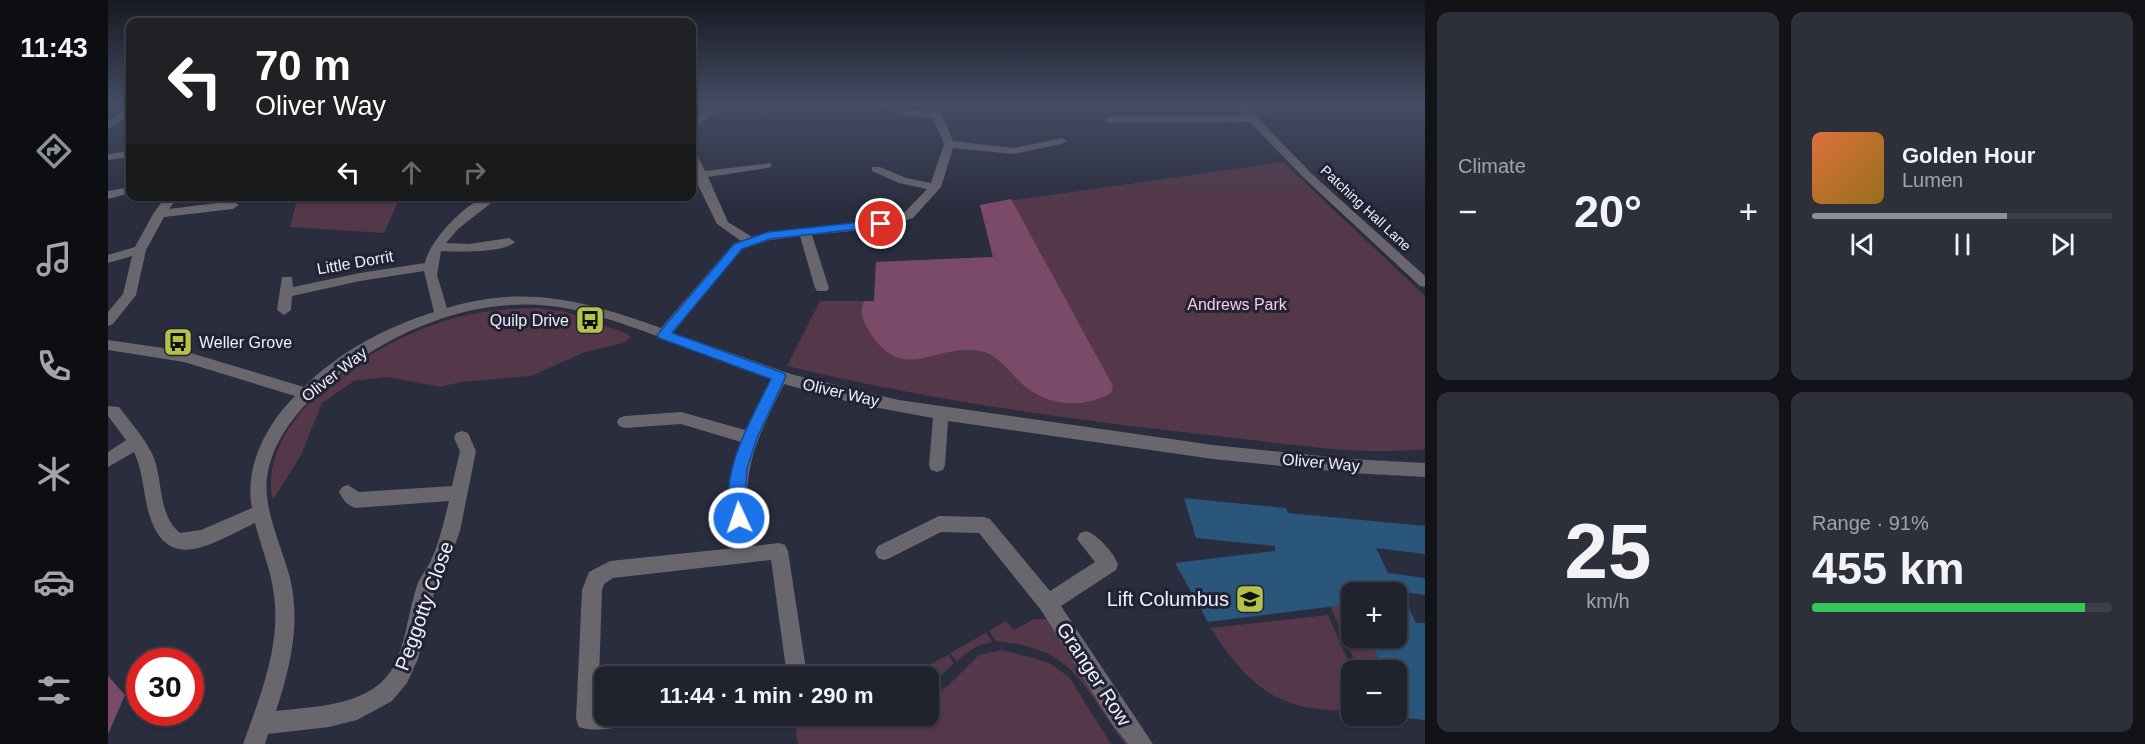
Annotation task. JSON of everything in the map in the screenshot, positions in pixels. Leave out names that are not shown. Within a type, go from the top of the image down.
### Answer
[{"type":"street","points":[[663,335],[738,246],[768,236],[881,224],[909,215],[935,187],[949,144],[946,138]]},
{"type":"street","name":"Patching Hall Lane","points":[[1271,138],[1308,176],[1425,283]]},
{"type":"street","points":[[949,144],[1013,151],[1062,141]]},
{"type":"street","points":[[108,157],[126,155]]},
{"type":"street","points":[[696,165],[723,224],[751,242]]},
{"type":"street","points":[[696,185],[702,180],[767,165]]},
{"type":"street","points":[[876,169],[903,181],[935,187]]},
{"type":"street","points":[[108,195],[126,191]]},
{"type":"street","points":[[108,321],[129,295],[140,250],[159,214],[169,201]]},
{"type":"street","points":[[442,315],[431,279],[430,266],[438,247],[448,233],[487,201]]},
{"type":"street","points":[[159,214],[233,205]]},
{"type":"street","points":[[805,232],[822,288]]},
{"type":"street","points":[[438,247],[469,248],[509,242]]},
{"type":"street","points":[[108,259],[140,250]]},
{"type":"street","name":"Little Dorrit","points":[[284,310],[286,286],[430,266]]},
{"type":"street","name":"Oliver Way","points":[[254,744],[284,642],[285,608],[279,573],[258,488],[262,464],[273,438],[286,416],[306,394],[356,354],[382,339],[442,315],[505,301],[563,303],[596,309],[663,335],[838,394],[941,413],[1132,443],[1342,465],[1424,469]]},
{"type":"street","points":[[108,345],[141,347],[190,357],[306,394]]},
{"type":"street","points":[[745,555],[737,499],[739,469],[750,438],[780,376]]},
{"type":"street","points":[[113,411],[137,442],[147,461],[159,517],[166,536],[177,542],[204,538],[263,511]]},
{"type":"street","points":[[937,465],[941,413]]},
{"type":"street","points":[[625,422],[681,418],[750,438]]},
{"type":"street","name":"Peggotty Close","points":[[261,724],[329,716],[357,709],[385,693],[400,676],[408,659],[420,604],[426,587],[439,564],[451,531],[468,451],[462,438]]},
{"type":"street","points":[[108,460],[137,442]]},
{"type":"street","points":[[348,492],[355,500],[460,493]]},
{"type":"street","name":"Granger Row","points":[[884,552],[939,525],[984,525],[1048,603],[1121,717],[1142,744]]},
{"type":"street","points":[[1048,603],[1108,564],[1086,539]]},
{"type":"street","points":[[594,718],[587,719],[592,590],[596,578],[610,570],[778,550],[795,666]]},
{"type":"green space","name":"Andrews Park","points":[[1283,162],[1425,296],[1425,449],[1375,451],[1325,448],[1115,424],[950,400],[787,366],[820,301],[874,301],[876,262],[993,257],[980,205]]},
{"type":"green space","points":[[297,201],[398,201],[384,233],[290,227]]},
{"type":"green space","points":[[536,308],[567,312],[628,334],[631,338],[623,343],[585,352],[531,376],[461,382],[440,387],[387,377],[354,381],[322,403],[301,455],[272,498],[273,466],[285,435],[306,407],[333,381],[364,359],[397,340],[429,326],[477,313]]},
{"type":"green space","points":[[1341,605],[1341,630],[1330,606]]},
{"type":"green space","points":[[1328,615],[1348,660],[1341,660],[1341,711],[1300,706],[1271,694],[1259,686],[1238,665],[1211,628]]},
{"type":"green space","points":[[1034,619],[1046,619],[1055,625],[1133,744],[1125,744],[1087,688],[1061,662],[1044,652],[1023,645],[996,641],[989,631],[1006,621],[1014,630]]},
{"type":"green space","points":[[986,633],[993,642],[978,646],[957,661],[950,653]]},
{"type":"green space","points":[[1349,648],[1374,648],[1379,660],[1354,660]]},
{"type":"green space","points":[[1001,650],[1051,664],[1069,677],[1111,744],[798,744],[795,726],[939,726],[939,691],[948,686],[979,655]]},
{"type":"green space","points":[[948,655],[954,663],[939,677],[939,666],[925,666]]},
{"type":"shaded area","points":[[1011,199],[1113,386],[1111,393],[1087,402],[1063,403],[1051,400],[1029,389],[998,360],[984,352],[966,350],[908,360],[895,357],[882,348],[865,324],[862,317],[863,305],[864,301],[874,301],[876,262],[993,257],[980,205]]},
{"type":"shaded area","points":[[108,676],[125,695],[108,734]]},
{"type":"building","points":[[1184,498],[1286,508],[1288,513],[1425,526],[1425,554],[1376,548],[1388,573],[1425,578],[1425,595],[1407,593],[1407,582],[1341,582],[1341,605],[1208,622],[1175,563],[1275,551],[1275,546],[1196,538]]},
{"type":"building","points":[[1407,604],[1416,623],[1425,623],[1425,720],[1407,718],[1407,660],[1379,660],[1374,648],[1407,648]]},
{"type":"place","name":"Quilp Drive","points":[[590,320]]},
{"type":"place","name":"Weller Grove","points":[[178,342]]},
{"type":"place","name":"Lift Columbus","points":[[1250,599]]},
{"type":"route","points":[[739,518],[737,499],[739,469],[750,438],[780,376],[663,335],[738,246],[768,236],[881,224]]}]
